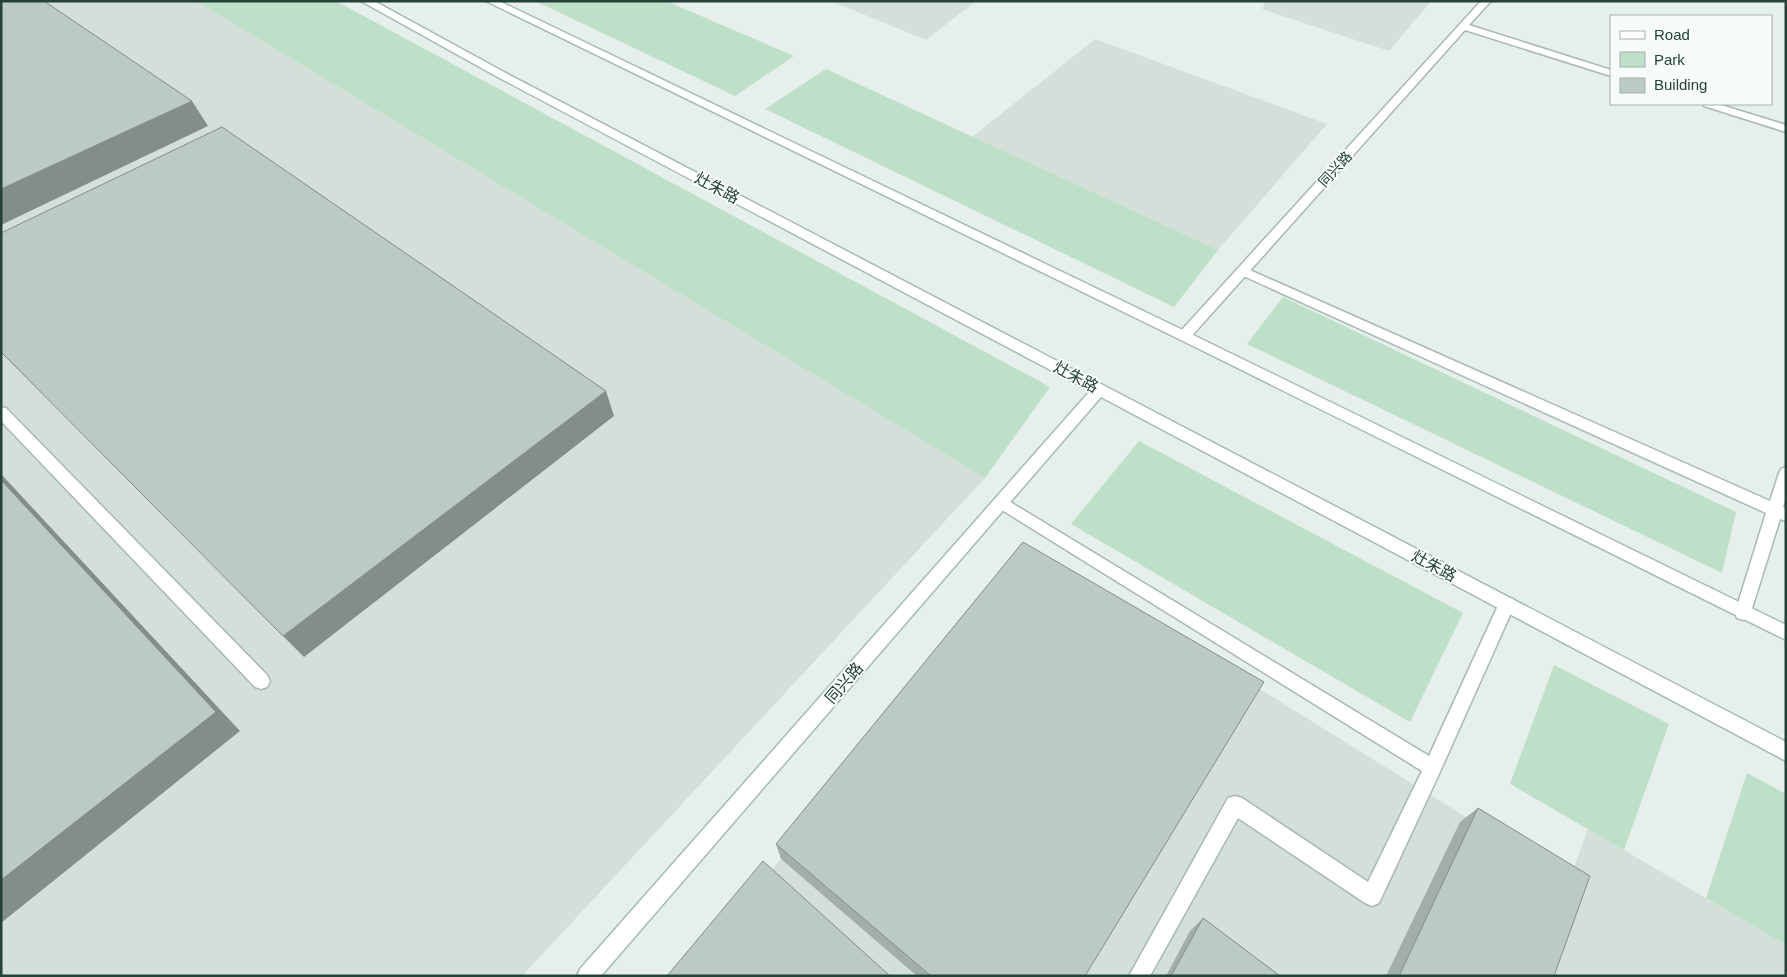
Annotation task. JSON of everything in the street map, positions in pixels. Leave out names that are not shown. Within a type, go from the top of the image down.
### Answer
[{"type":"main road","name":"灶朱路","points":[[366,1],[498,73],[1786,752]]},
{"type":"main road","points":[[491,1],[1184,336],[1786,633]]},
{"type":"main road","name":"同兴路","points":[[1184,336],[1465,27],[1486,1]]},
{"type":"main road","points":[[1465,27],[1610,73]]},
{"type":"main road","points":[[1711,105],[1786,128]]},
{"type":"main road","points":[[1243,271],[1780,513]]},
{"type":"main road","name":"同兴路","points":[[587,976],[1100,389]]},
{"type":"main road","points":[[1,412],[261,680]]},
{"type":"main road","points":[[1744,613],[1780,513],[1786,473]]},
{"type":"main road","points":[[1002,503],[1433,768]]},
{"type":"main road","points":[[1138,976],[1235,805],[1372,896],[1433,768],[1507,604]]},
{"type":"shaded area","points":[[1,1],[196,1],[985,478],[522,976],[1,976]]},
{"type":"shaded area","points":[[831,1],[976,1],[926,40]]},
{"type":"shaded area","points":[[1266,1],[1431,1],[1389,51],[1262,9]]},
{"type":"shaded area","points":[[1095,39],[1327,124],[1218,250],[972,137]]},
{"type":"shaded area","points":[[1033,548],[1569,881],[1588,829],[1786,945],[1786,976],[686,976]]},
{"type":"green space","points":[[196,1],[336,1],[1050,387],[985,478]]},
{"type":"green space","points":[[535,1],[666,1],[794,56],[735,96]]},
{"type":"green space","points":[[826,69],[1218,250],[1174,307],[765,109]]},
{"type":"green space","points":[[1283,297],[1736,512],[1722,573],[1247,344]]},
{"type":"green space","points":[[1139,441],[1463,613],[1410,722],[1071,524]]},
{"type":"green space","points":[[1554,665],[1669,724],[1624,850],[1510,784]]},
{"type":"green space","points":[[1747,773],[1786,794],[1786,945],[1706,898]]},
{"type":"building","points":[[1,1],[44,1],[192,101],[1,189]]},
{"type":"building","points":[[222,127],[606,391],[283,636],[1,352],[1,233]]},
{"type":"building","points":[[1,480],[216,712],[1,880]]},
{"type":"building","points":[[1023,542],[1264,682],[1085,976],[931,976],[776,844]]},
{"type":"building","points":[[1478,808],[1590,876],[1554,976],[1399,976]]},
{"type":"building","points":[[763,861],[890,976],[667,976]]},
{"type":"building","points":[[1203,918],[1280,976],[1171,976]]}]
